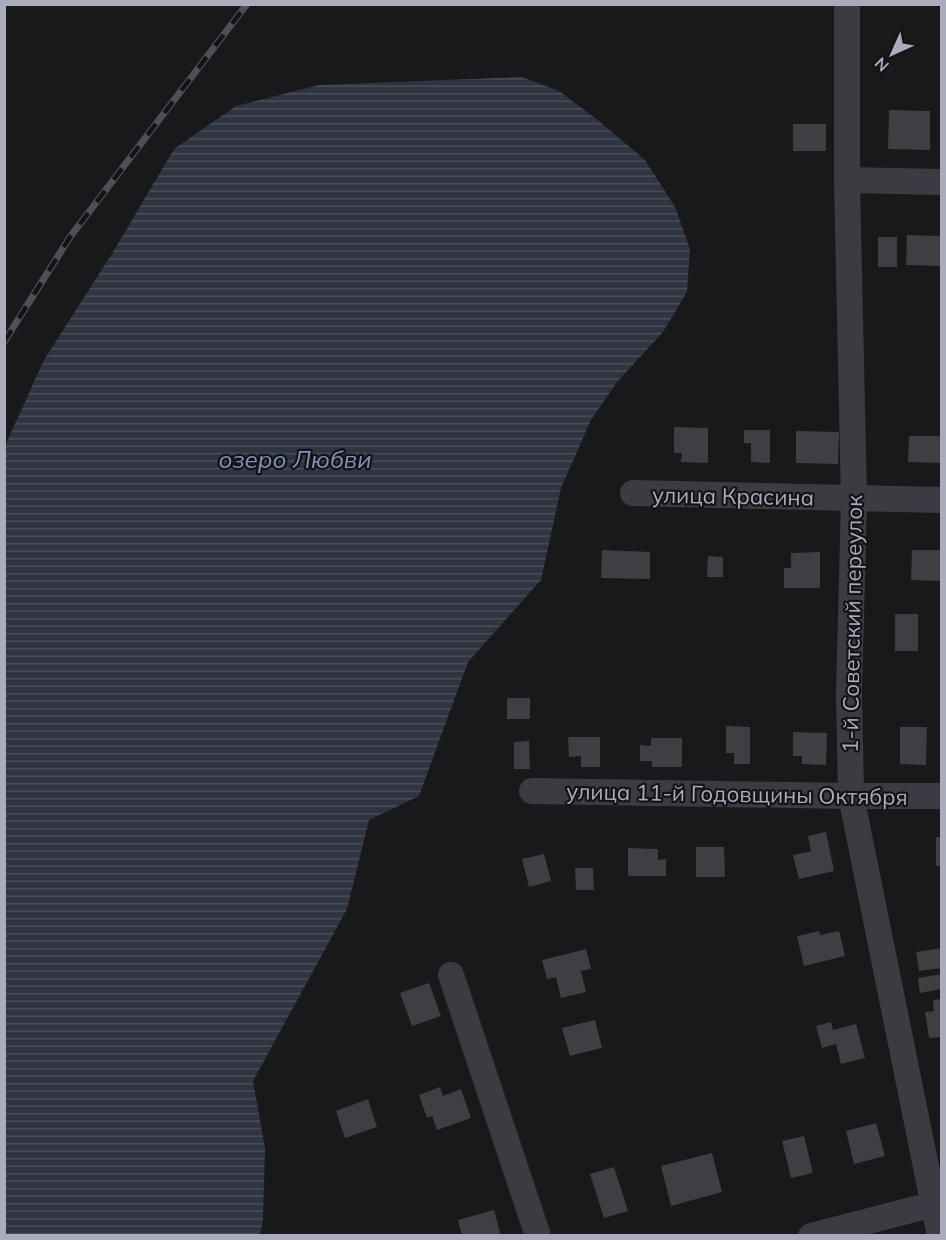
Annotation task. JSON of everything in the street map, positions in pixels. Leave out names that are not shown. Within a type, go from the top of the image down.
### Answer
[{"type":"street","name":"1-й Советский переулок","points":[[846,4],[847,180],[854,499],[849,693],[851,796],[937,1203],[940,1236]]},
{"type":"street","points":[[847,180],[942,182]]},
{"type":"street","name":"улица Красина","points":[[633,493],[942,500]]},
{"type":"street","name":"улица 11-й Годовщины Октября","points":[[532,791],[942,796]]},
{"type":"street","points":[[451,975],[538,1236]]},
{"type":"street","points":[[811,1236],[937,1203]]},
{"type":"water","name":"озеро Любви","points":[[522,77],[559,91],[645,160],[675,207],[690,249],[687,292],[663,332],[617,382],[591,420],[561,488],[541,580],[468,662],[419,796],[369,820],[347,909],[253,1081],[265,1148],[263,1219],[260,1235],[5,1235],[5,446],[44,360],[113,252],[174,149],[236,106],[319,85]]},
{"type":"building","points":[[889,110],[930,111],[930,150],[888,149]]},
{"type":"building","points":[[793,124],[826,124],[826,151],[793,151]]},
{"type":"building","points":[[907,235],[942,236],[942,266],[906,265]]},
{"type":"building","points":[[878,237],[897,237],[897,267],[878,267]]},
{"type":"building","points":[[674,427],[708,428],[708,463],[681,462],[682,453],[674,453]]},
{"type":"building","points":[[744,430],[770,430],[770,463],[751,462],[751,443],[744,443]]},
{"type":"building","points":[[796,431],[839,432],[838,464],[796,463]]},
{"type":"building","points":[[909,436],[942,436],[942,463],[908,462]]},
{"type":"building","points":[[602,550],[650,552],[650,579],[601,578]]},
{"type":"building","points":[[912,550],[942,550],[942,581],[911,580]]},
{"type":"building","points":[[820,552],[820,588],[784,588],[784,568],[791,568],[791,553]]},
{"type":"building","points":[[708,556],[723,557],[723,577],[707,577]]},
{"type":"building","points":[[895,614],[918,614],[918,651],[895,651]]},
{"type":"building","points":[[507,698],[530,698],[530,719],[507,719]]},
{"type":"building","points":[[726,726],[750,727],[750,764],[734,764],[734,753],[726,753]]},
{"type":"building","points":[[900,727],[927,727],[926,765],[900,764]]},
{"type":"building","points":[[793,732],[827,733],[826,765],[802,764],[802,756],[793,756]]},
{"type":"building","points":[[568,737],[600,737],[600,767],[581,767],[581,756],[569,757]]},
{"type":"building","points":[[651,738],[682,738],[682,767],[652,767],[652,761],[640,761],[640,745],[651,746]]},
{"type":"building","points":[[529,741],[530,769],[514,769],[514,742]]},
{"type":"building","points":[[826,832],[834,871],[799,879],[793,855],[811,851],[808,836]]},
{"type":"building","points":[[936,837],[942,837],[942,866],[936,866]]},
{"type":"building","points":[[696,847],[724,847],[725,877],[696,877]]},
{"type":"building","points":[[628,848],[658,849],[658,860],[666,859],[666,876],[628,876]]},
{"type":"building","points":[[544,854],[551,881],[529,887],[522,859]]},
{"type":"building","points":[[575,868],[593,868],[594,890],[576,890]]},
{"type":"building","points":[[819,931],[820,935],[839,931],[845,956],[804,966],[797,936]]},
{"type":"building","points":[[942,948],[942,968],[919,971],[916,952]]},
{"type":"building","points":[[586,949],[591,969],[581,971],[586,992],[561,998],[556,977],[547,979],[542,960]]},
{"type":"building","points":[[942,974],[942,989],[920,993],[918,978]]},
{"type":"building","points":[[429,983],[441,1016],[412,1026],[400,993]]},
{"type":"building","points":[[942,999],[942,1037],[929,1038],[925,1012],[934,1011],[933,1000]]},
{"type":"building","points":[[595,1020],[602,1048],[570,1056],[562,1028]]},
{"type":"building","points":[[831,1022],[833,1030],[856,1024],[865,1058],[841,1064],[836,1044],[822,1048],[816,1026]]},
{"type":"building","points":[[440,1087],[443,1096],[461,1089],[471,1118],[437,1130],[432,1116],[427,1118],[419,1095]]},
{"type":"building","points":[[368,1099],[377,1127],[345,1138],[336,1111]]},
{"type":"building","points":[[876,1123],[885,1156],[854,1164],[846,1131]]},
{"type":"building","points":[[804,1136],[813,1173],[791,1178],[782,1141]]},
{"type":"building","points":[[712,1153],[722,1192],[671,1206],[661,1166]]},
{"type":"building","points":[[614,1167],[628,1211],[604,1218],[590,1174]]},
{"type":"building","points":[[494,1210],[501,1236],[462,1236],[458,1220]]},
{"type":"railway","points":[[4,342],[70,237],[247,4]]}]
